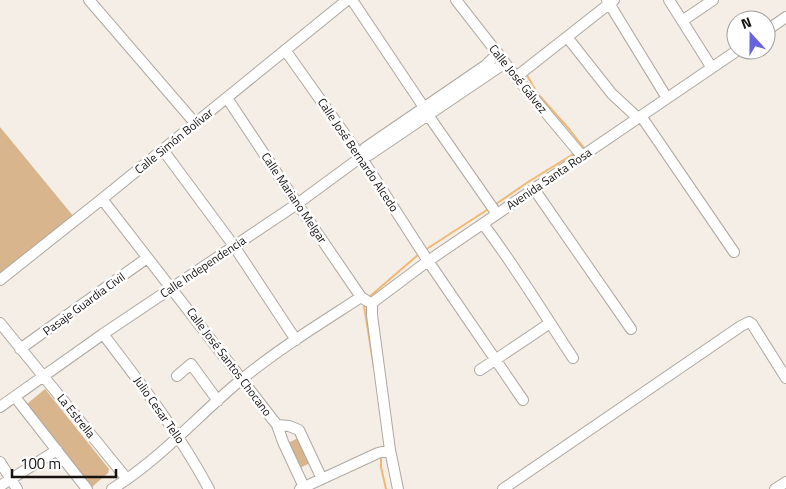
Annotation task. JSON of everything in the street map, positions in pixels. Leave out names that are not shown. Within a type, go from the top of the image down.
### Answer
[{"type":"street","points":[[89,0],[195,123]]},
{"type":"street","name":"Calle Simón Bolívar","points":[[0,280],[347,0]]},
{"type":"street","points":[[352,0],[498,214]]},
{"type":"street","name":"Calle José Gálvez","points":[[456,0],[516,77],[582,156]]},
{"type":"street","points":[[669,0],[712,68]]},
{"type":"street","points":[[682,21],[713,0]]},
{"type":"street","points":[[516,77],[610,1],[667,98]]},
{"type":"street","points":[[567,37],[612,94],[640,117],[734,252]]},
{"type":"street","name":"Calle José Bernardo Alcedo","points":[[285,50],[361,157],[428,261],[524,400]]},
{"type":"street","name":"Calle Independencia","points":[[488,68],[498,53]]},
{"type":"street","name":"Avenida Santa Rosa","points":[[372,303],[428,261],[726,58]]},
{"type":"street","name":"Calle Independencia","points":[[0,407],[102,334],[297,204],[361,157],[369,155],[426,111],[488,68],[505,63]]},
{"type":"street","name":"Calle Mariano Melgar","points":[[227,98],[297,204],[362,297]]},
{"type":"street","points":[[163,150],[234,246],[296,340]]},
{"type":"street","points":[[534,189],[631,329]]},
{"type":"street","name":"Calle José Santos Chocano","points":[[102,199],[277,425],[302,488]]},
{"type":"street","points":[[484,224],[508,257],[521,280],[573,358]]},
{"type":"street","name":"Pasaje Guardia Civil","points":[[20,349],[147,258]]},
{"type":"street","points":[[112,489],[127,480],[179,437],[242,379],[296,340],[362,297],[372,303],[390,450],[398,489]]},
{"type":"street","points":[[480,370],[550,322]]},
{"type":"street","points":[[503,489],[749,322],[786,378]]},
{"type":"street","name":"La Estrella","points":[[0,323],[20,349],[44,375],[127,480]]},
{"type":"street","name":"Julio Cesar Tello","points":[[102,334],[152,398],[179,437],[209,489]]},
{"type":"street","points":[[177,376],[191,364],[218,401]]},
{"type":"street","points":[[14,397],[87,489]]},
{"type":"street","points":[[277,425],[289,426],[299,430],[322,479]]},
{"type":"street","points":[[0,486],[56,450]]},
{"type":"street","points":[[302,488],[378,453],[390,450]]},
{"type":"street","points":[[0,462],[17,489]]},
{"type":"street","points":[[775,489],[786,482]]},
{"type":"shaded area","points":[[0,127],[74,217],[0,277]]},
{"type":"shaded area","points":[[45,389],[109,469],[108,473],[92,487],[89,486],[27,408],[27,404]]},
{"type":"shaded area","points":[[300,437],[312,462],[298,469],[286,444]]},
{"type":"waterway","points":[[527,75],[537,93],[584,148],[581,150]]},
{"type":"waterway","points":[[496,204],[575,153]]},
{"type":"waterway","points":[[425,250],[490,208]]},
{"type":"waterway","points":[[368,298],[419,254]]},
{"type":"waterway","points":[[364,306],[374,368]]},
{"type":"waterway","points":[[381,456],[381,467],[386,489]]}]
